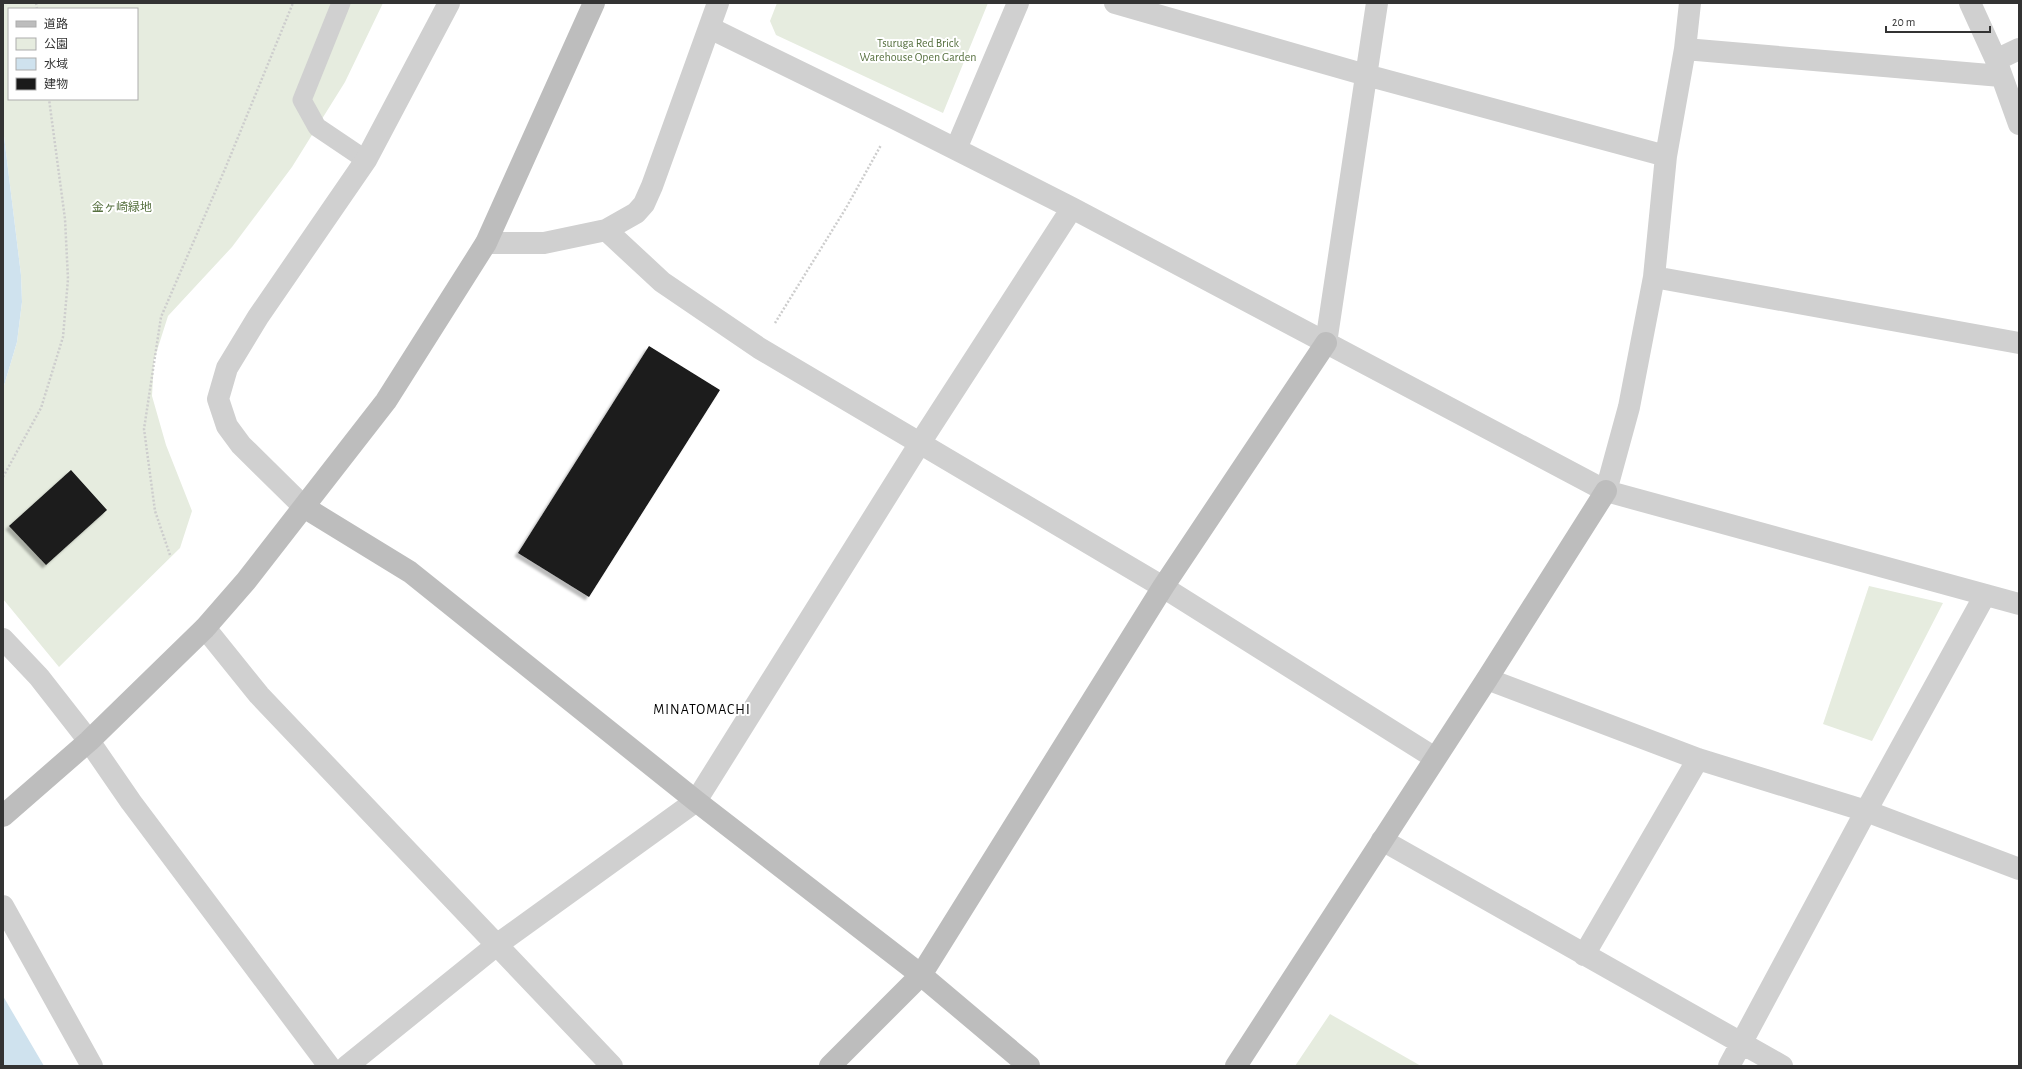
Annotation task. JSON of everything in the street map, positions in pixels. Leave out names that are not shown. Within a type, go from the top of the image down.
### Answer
[{"type":"street","points":[[449,3],[366,160],[258,317],[227,368],[218,399],[227,426],[241,445],[304,507],[410,572],[696,801],[921,975],[1029,1066]]},
{"type":"street","points":[[3,816],[89,741],[205,628],[246,581],[386,401],[486,243],[594,3]]},
{"type":"street","points":[[486,243],[544,243],[606,230],[636,213],[644,204],[718,3]]},
{"type":"street","points":[[956,149],[1018,3]]},
{"type":"street","points":[[1115,3],[1366,75],[1666,156]]},
{"type":"street","points":[[830,1066],[921,975],[1163,587],[1326,344],[1376,3]]},
{"type":"street","points":[[1236,1066],[1487,679],[1606,491],[1629,407],[1654,277],[1666,156],[1685,49],[1690,3]]},
{"type":"street","points":[[1970,3],[1999,68],[2019,124]]},
{"type":"street","points":[[710,28],[896,119],[1072,208],[1326,344],[1606,491],[2019,604]]},
{"type":"street","points":[[1685,49],[1999,68],[2019,49]]},
{"type":"street","points":[[347,1066],[498,944],[696,801],[920,443],[1072,208]]},
{"type":"street","points":[[606,230],[662,282],[759,348],[1163,587],[1435,758]]},
{"type":"street","points":[[1654,277],[2019,343]]},
{"type":"street","points":[[1729,1066],[1866,811],[1985,595]]},
{"type":"street","points":[[205,628],[259,694],[498,944],[612,1066]]},
{"type":"street","points":[[3,639],[39,677],[89,741],[131,802],[329,1066]]},
{"type":"street","points":[[1487,679],[1698,759],[1866,811],[2019,869]]},
{"type":"street","points":[[1584,955],[1698,759]]},
{"type":"street","points":[[1382,840],[1782,1066]]},
{"type":"street","points":[[3,906],[92,1066]]},
{"type":"lane","points":[[341,3],[302,100],[317,127],[366,160]]},
{"type":"path","points":[[170,555],[155,511],[144,429],[161,317],[225,168],[293,3]]},
{"type":"path","points":[[3,477],[42,408],[63,336],[68,279],[65,219],[49,100]]},
{"type":"path","points":[[759,348],[846,208],[896,119]]},
{"type":"green space","name":"金ヶ崎緑地","points":[[3,3],[383,3],[345,82],[292,167],[232,247],[168,316],[154,360],[152,396],[166,445],[192,511],[180,548],[59,667],[3,599],[3,389],[17,342],[22,302],[21,275],[3,128]]},
{"type":"green space","name":"Tsuruga Red Brick Warehouse Open Garden","points":[[777,3],[988,3],[943,113],[776,35],[770,21]]},
{"type":"green space","points":[[1869,586],[1943,603],[1872,741],[1823,724]]},
{"type":"green space","points":[[1330,1014],[1421,1066],[1295,1066]]},
{"type":"water","points":[[3,128],[21,275],[22,302],[17,342],[3,389]]},
{"type":"water","points":[[3,996],[44,1066],[3,1066]]},
{"type":"building","points":[[649,346],[720,390],[589,597],[518,553]]},
{"type":"building","points":[[71,470],[107,510],[46,565],[9,526]]},
{"type":"district","name":"MINATOMACHI","points":[[702,709]]}]
